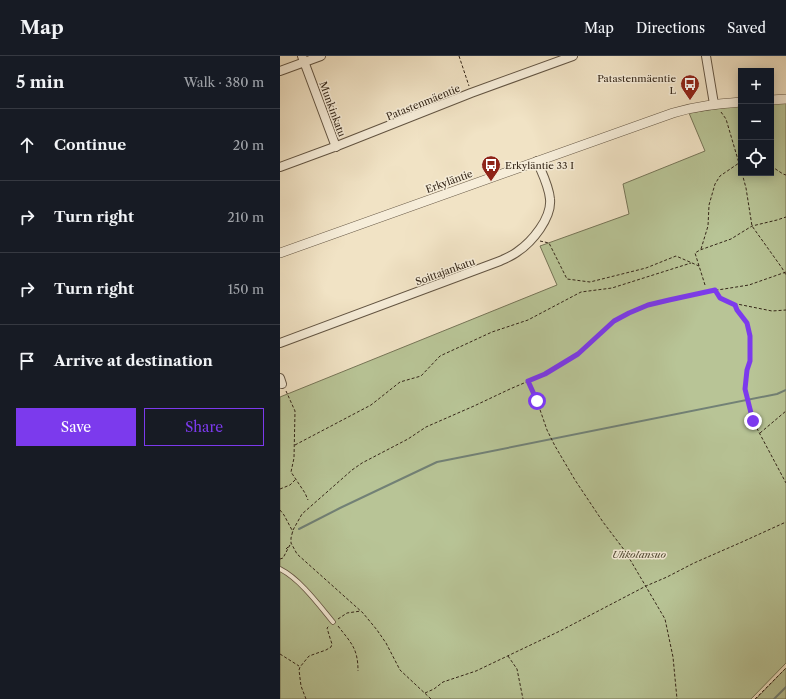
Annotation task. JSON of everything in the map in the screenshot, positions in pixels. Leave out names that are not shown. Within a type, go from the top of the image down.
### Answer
[{"type":"street","points":[[280,71],[304,59],[321,56]]},
{"type":"street","name":"Patastenmäentie","points":[[280,167],[336,147],[471,93],[573,56]]},
{"type":"street","points":[[706,56],[714,104]]},
{"type":"street","name":"Munkinkatu","points":[[304,59],[336,147]]},
{"type":"street","points":[[774,100],[786,99]]},
{"type":"street","name":"Erkyläntie","points":[[280,253],[673,113],[714,104],[738,102]]},
{"type":"street","name":"Soittajankatu","points":[[280,343],[500,261],[517,252],[530,242],[547,217],[550,209],[551,200],[549,192],[537,161]]},
{"type":"lane","points":[[280,569],[287,573],[307,592],[333,622]]},
{"type":"path","points":[[459,56],[471,93]]},
{"type":"path","points":[[714,104],[726,119],[738,160]]},
{"type":"path","points":[[700,250],[708,226],[709,205],[715,184],[720,176],[738,164]]},
{"type":"path","points":[[774,168],[786,175]]},
{"type":"path","points":[[743,176],[752,226],[786,275]]},
{"type":"path","points":[[705,285],[695,253],[731,239],[752,226],[786,217]]},
{"type":"path","points":[[538,240],[549,243],[567,279],[590,282],[646,268],[676,256],[699,266]]},
{"type":"path","points":[[295,445],[371,405],[400,382],[421,376],[440,356],[492,332],[528,320],[581,292],[612,288],[691,262]]},
{"type":"path","points":[[280,559],[283,558],[291,543],[293,532],[302,514],[362,463],[408,439],[426,427],[545,374],[578,354],[614,321],[629,313],[655,304],[715,290],[749,285],[785,272]]},
{"type":"path","points":[[715,290],[720,298],[735,305],[737,304],[772,311],[786,310]]},
{"type":"path","points":[[735,305],[747,323],[750,336],[750,361],[747,370],[745,389],[753,421],[786,483]]},
{"type":"path","points":[[281,381],[295,411],[295,445],[291,472],[308,500]]},
{"type":"path","points":[[528,381],[547,430],[555,446],[575,480],[603,522],[625,551],[665,619],[673,657],[677,699]]},
{"type":"path","points":[[760,433],[786,411]]},
{"type":"path","points":[[280,489],[290,485],[296,479]]},
{"type":"path","points":[[280,510],[293,532]]},
{"type":"path","points":[[424,693],[434,689],[443,682],[476,671],[508,656],[560,631],[646,586],[786,522]]},
{"type":"path","points":[[286,549],[291,543]]},
{"type":"path","points":[[291,543],[297,554],[305,562],[361,611],[386,643],[400,670],[431,699]]},
{"type":"path","points":[[306,699],[301,686],[300,667],[309,656],[331,647],[332,644],[327,628],[333,622],[347,613],[361,611]]},
{"type":"path","points":[[333,622],[349,640],[355,650],[358,659],[358,671]]},
{"type":"path","points":[[280,654],[300,667]]},
{"type":"path","points":[[508,656],[517,669],[524,699]]},
{"type":"path","points":[[755,699],[786,668]]},
{"type":"green space","name":"Uhkolansuo","points":[[786,99],[786,663],[751,699],[280,699],[280,397],[557,285],[540,246],[629,214],[623,184],[705,151],[689,113],[738,105],[738,176],[774,176],[774,101]]},
{"type":"green space","points":[[786,668],[786,699],[756,699]]},
{"type":"waterway","points":[[299,529],[437,462],[777,394],[786,390]]},
{"type":"waterway","points":[[774,699],[786,687]]},
{"type":"place","name":"Patastenmäentie L","points":[[690,101]]},
{"type":"place","name":"Erkyläntie 33 I","points":[[491,182]]},
{"type":"route","points":[[537,401],[528,381],[545,374],[578,354],[614,321],[648,305],[715,290],[720,298],[735,305],[747,323],[750,336],[750,361],[747,370],[745,389],[753,421]]}]
